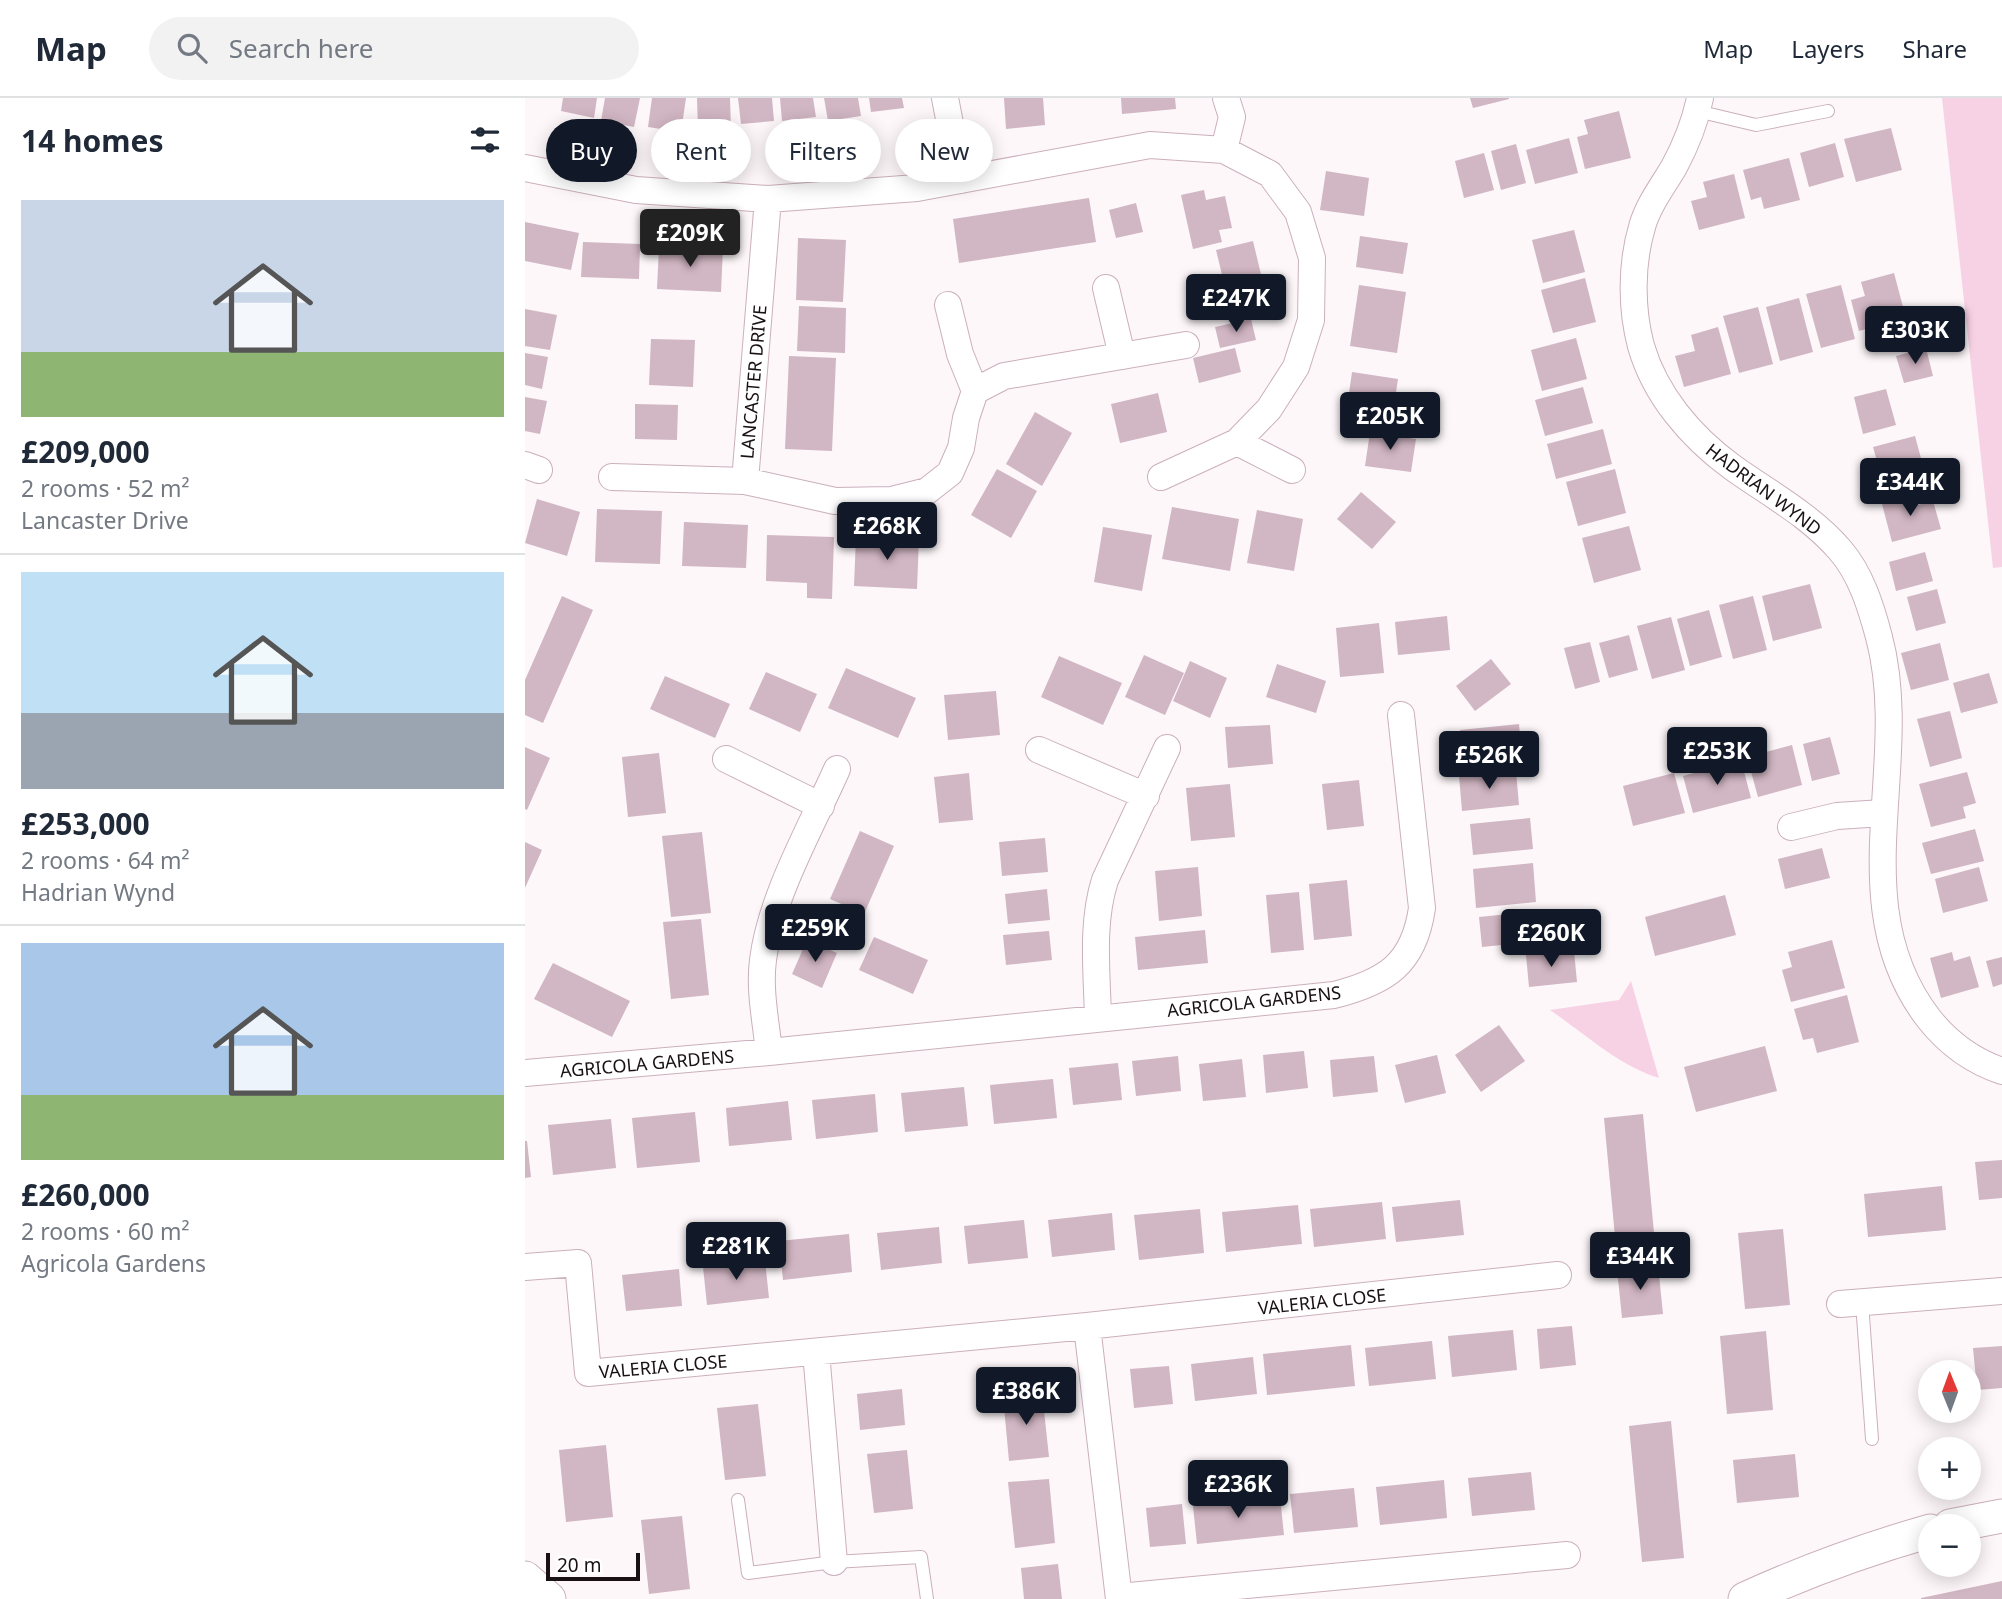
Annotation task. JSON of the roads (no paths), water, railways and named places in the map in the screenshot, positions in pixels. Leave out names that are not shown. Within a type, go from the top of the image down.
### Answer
[{"type":"street","points":[[945,98],[949,119]]},
{"type":"street","points":[[1224,150],[1232,117],[1226,98]]},
{"type":"street","name":"HADRIAN WYND","points":[[1699,104],[1688,138],[1642,226],[1635,261],[1634,288],[1641,345],[1652,375],[1681,420],[1728,465],[1824,533],[1842,552],[1855,573],[1870,605],[1886,666],[1890,741],[1881,856],[1886,920],[1894,952],[1904,978],[1921,1008],[1941,1034],[1986,1066],[2002,1071]]},
{"type":"street","points":[[993,174],[1150,145],[1224,150],[1270,174],[1298,212],[1312,258],[1311,320],[1296,367],[1269,409],[1237,442],[1161,477]]},
{"type":"street","points":[[525,168],[636,190],[768,199],[916,188],[950,182]]},
{"type":"street","name":"LANCASTER DRIVE","points":[[745,481],[768,199]]},
{"type":"street","points":[[1106,288],[1122,356]]},
{"type":"street","points":[[948,305],[960,354],[975,391],[1004,376],[1186,345]]},
{"type":"street","name":"LANCASTER DRIVE","points":[[612,477],[745,481],[835,501],[891,500],[927,491],[950,473],[961,448],[966,418],[975,391]]},
{"type":"street","points":[[1237,442],[1291,470]]},
{"type":"street","name":"AGRICOLA GARDENS","points":[[525,1073],[769,1052],[1334,995],[1365,987],[1390,971],[1408,954],[1419,930],[1422,908],[1401,715]]},
{"type":"street","points":[[1098,1018],[1098,901],[1104,880],[1167,748]]},
{"type":"street","points":[[1039,750],[1146,796]]},
{"type":"street","points":[[726,759],[821,806]]},
{"type":"street","points":[[769,1052],[763,992],[763,962],[767,935],[776,905],[837,769]]},
{"type":"street","points":[[1791,827],[1837,816],[1883,813]]},
{"type":"street","name":"VALERIA CLOSE","points":[[525,1267],[578,1263],[588,1373],[1087,1326],[1558,1275]]},
{"type":"street","points":[[1851,1303],[2002,1291]]},
{"type":"street","points":[[1087,1326],[1119,1598],[1567,1555]]},
{"type":"street","points":[[816,1352],[834,1562]]},
{"type":"street","points":[[1981,1520],[2002,1516]]},
{"type":"street","points":[[1745,1599],[1848,1555],[1918,1535]]},
{"type":"street","points":[[525,1578],[549,1599]]},
{"type":"lane","points":[[1699,104],[1756,125],[1828,111]]},
{"type":"lane","points":[[1851,1303],[1872,1439]]},
{"type":"lane","points":[[738,1500],[748,1573],[834,1562],[921,1557],[927,1599]]}]
